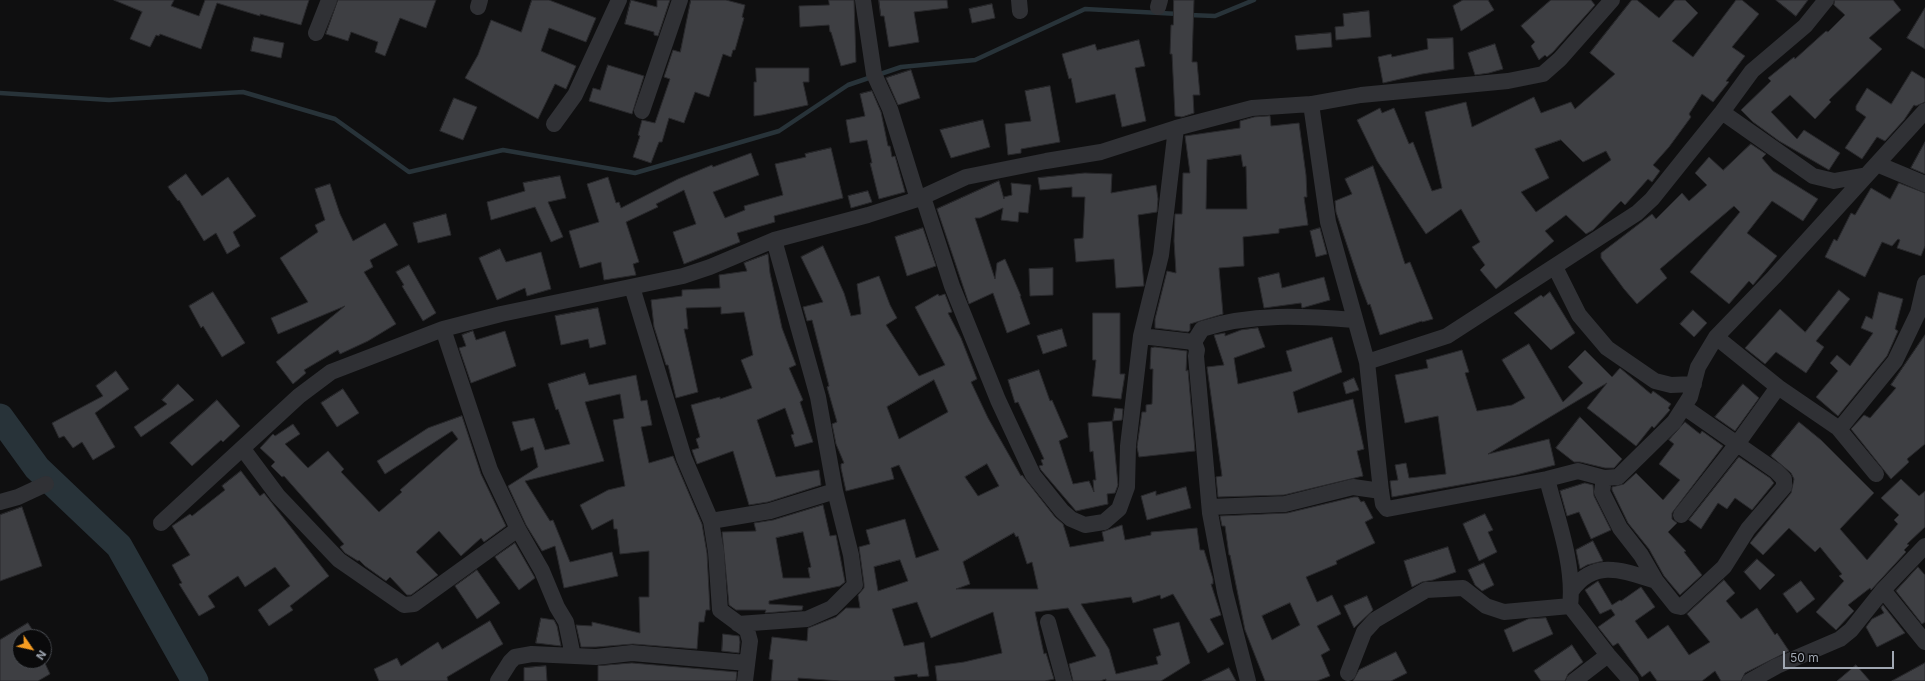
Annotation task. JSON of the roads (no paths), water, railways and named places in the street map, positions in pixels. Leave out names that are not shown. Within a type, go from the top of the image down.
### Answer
[{"type":"street","points":[[316,32],[329,0]]},
{"type":"street","points":[[554,124],[575,95],[619,0]]},
{"type":"street","points":[[642,111],[680,0]]},
{"type":"street","points":[[863,0],[874,74],[890,109],[952,286],[998,400],[1033,475],[1062,511],[1071,519],[1085,525],[1104,522],[1120,509],[1127,487],[1128,446],[1141,336],[1160,255],[1176,128]]},
{"type":"street","points":[[161,523],[299,396],[331,372],[443,329],[594,294],[632,288],[710,267],[774,240],[868,215],[921,198],[966,176],[1101,152],[1176,128],[1252,108],[1311,104],[1361,95],[1508,81],[1543,74],[1560,59],[1612,0]]},
{"type":"street","points":[[1367,362],[1447,336],[1637,213],[1652,199],[1722,112],[1752,71],[1805,26],[1826,0]]},
{"type":"street","points":[[1311,104],[1328,222],[1354,320],[1367,362],[1381,491],[1383,504],[1387,509],[1547,479],[1578,471],[1604,478],[1618,477],[1674,422],[1690,397],[1698,368],[1716,337],[1774,277],[1925,111]]},
{"type":"street","points":[[1722,112],[1813,176],[1834,181],[1872,170],[1925,184]]},
{"type":"street","points":[[738,624],[807,619],[832,608],[854,585],[851,555],[835,491],[818,397],[774,240]]},
{"type":"street","points":[[1555,267],[1579,315],[1607,348],[1655,380],[1671,385],[1694,384]]},
{"type":"street","points":[[1838,428],[1842,426],[1895,361],[1918,313],[1925,282]]},
{"type":"street","points":[[632,288],[684,458],[711,521],[716,552],[720,610],[747,630],[750,641],[745,681]]},
{"type":"street","points":[[1194,342],[1202,329],[1244,319],[1304,316],[1354,320]]},
{"type":"street","points":[[443,329],[490,470],[518,529],[542,571],[557,607],[566,622],[573,656]]},
{"type":"street","points":[[1141,336],[1194,342]]},
{"type":"street","points":[[1716,337],[1778,387],[1838,428],[1876,474]]},
{"type":"street","points":[[1194,342],[1197,350],[1196,356],[1210,507],[1226,592],[1248,681]]},
{"type":"street","points":[[1681,515],[1737,444],[1778,387]]},
{"type":"street","points":[[1604,478],[1602,492],[1620,528],[1641,555],[1656,581],[1676,606],[1681,606],[1724,567],[1748,529],[1784,487],[1784,479],[1776,471],[1684,406]]},
{"type":"street","points":[[243,449],[278,496],[339,560],[404,605],[414,604],[518,529]]},
{"type":"street","points":[[1547,479],[1567,560],[1572,590],[1570,606],[1608,656],[1631,681]]},
{"type":"street","points":[[0,502],[18,497],[46,484]]},
{"type":"street","points":[[1210,507],[1285,504],[1353,487],[1381,491]]},
{"type":"street","points":[[711,521],[770,511],[835,491]]},
{"type":"street","points":[[1753,680],[1777,666],[1840,639],[1851,630],[1883,590],[1925,546]]},
{"type":"street","points":[[1608,570],[1641,555]]},
{"type":"street","points":[[1572,590],[1580,579],[1597,570],[1624,571],[1656,581]]},
{"type":"street","points":[[1348,673],[1364,632],[1375,620],[1426,590],[1463,588],[1486,606],[1504,612],[1570,606]]},
{"type":"street","points":[[1883,590],[1925,642]]},
{"type":"street","points":[[1048,622],[1064,681]]},
{"type":"street","points":[[498,681],[510,662],[516,658],[532,654],[596,657],[632,653],[747,663]]},
{"type":"street","points":[[1574,681],[1608,656]]},
{"type":"street","points":[[1753,680],[1771,681]]},
{"type":"waterway","points":[[1189,15],[1215,16],[1254,0]]},
{"type":"waterway","points":[[0,93],[109,100],[243,92],[335,119],[409,172],[503,150],[635,173],[779,131],[848,85],[901,67],[975,60],[1085,9],[1179,14]]},
{"type":"waterway","points":[[0,417],[37,468],[119,546],[195,681]]}]
